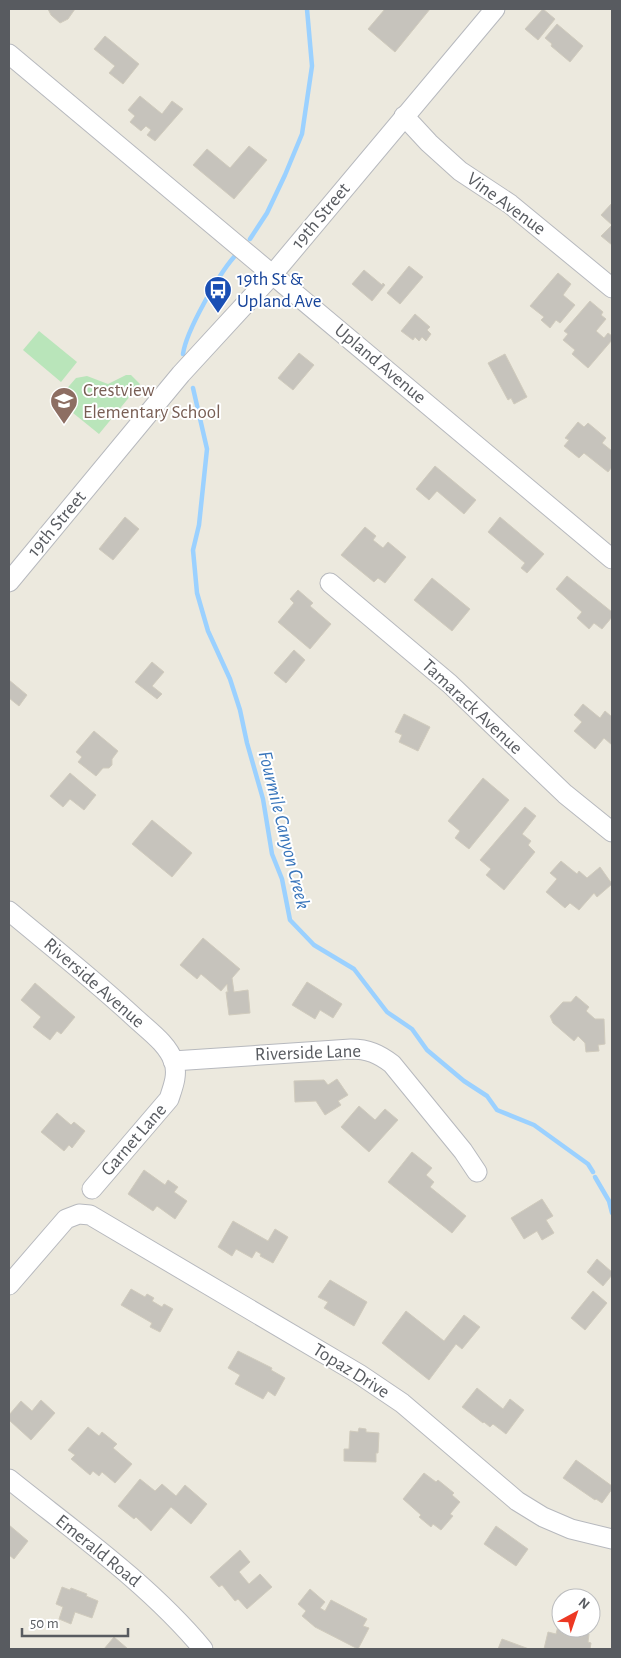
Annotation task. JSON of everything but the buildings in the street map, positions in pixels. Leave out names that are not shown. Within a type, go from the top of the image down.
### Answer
[{"type":"street","name":"19th Street","points":[[9,582],[192,362],[273,274],[495,9]]},
{"type":"street","name":"Upland Avenue","points":[[9,54],[612,559]]},
{"type":"street","name":"Vine Avenue","points":[[404,116],[429,143],[460,171],[510,204],[612,288]]},
{"type":"street","name":"Tamarack Avenue","points":[[330,583],[450,684],[565,794],[612,832]]},
{"type":"street","name":"Riverside Avenue","points":[[9,911],[114,998],[165,1045],[173,1061]]},
{"type":"street","name":"Riverside Lane","points":[[173,1061],[350,1049],[364,1049],[379,1054],[392,1064],[463,1151],[477,1172]]},
{"type":"street","name":"Garnet Lane","points":[[92,1189],[169,1099],[176,1082],[173,1061]]},
{"type":"street","name":"Topaz Drive","points":[[9,1285],[66,1218],[79,1214],[90,1215],[359,1374],[402,1403],[518,1501],[543,1517],[571,1529],[612,1539]]},
{"type":"street","name":"Emerald Road","points":[[9,1479],[147,1591],[184,1626],[204,1649]]},
{"type":"green space","points":[[39,331],[77,362],[61,382],[23,350]]},
{"type":"green space","points":[[126,375],[131,375],[140,384],[99,434],[57,400],[76,378],[87,376],[108,384]]},
{"type":"waterway","name":"Fourmile Canyon Creek","points":[[250,239],[267,213],[302,134],[312,66],[307,9]]},
{"type":"waterway","name":"Fourmile Canyon Creek","points":[[183,354],[185,344],[196,318],[220,276],[234,257]]},
{"type":"waterway","name":"Fourmile Canyon Creek","points":[[193,388],[207,449],[199,525],[193,550],[197,593],[208,631],[230,679],[240,710],[263,799],[272,854],[282,879],[290,920],[314,945],[354,969],[387,1012],[412,1029],[427,1050],[464,1081],[487,1096],[497,1110],[534,1125],[588,1164],[593,1172]]},
{"type":"waterway","name":"Fourmile Canyon Creek","points":[[595,1177],[609,1201],[612,1213]]},
{"type":"place","name":"19th St & Upland Ave","points":[[218,314]]},
{"type":"place","name":"Crestview Elementary School","points":[[64,425]]}]
